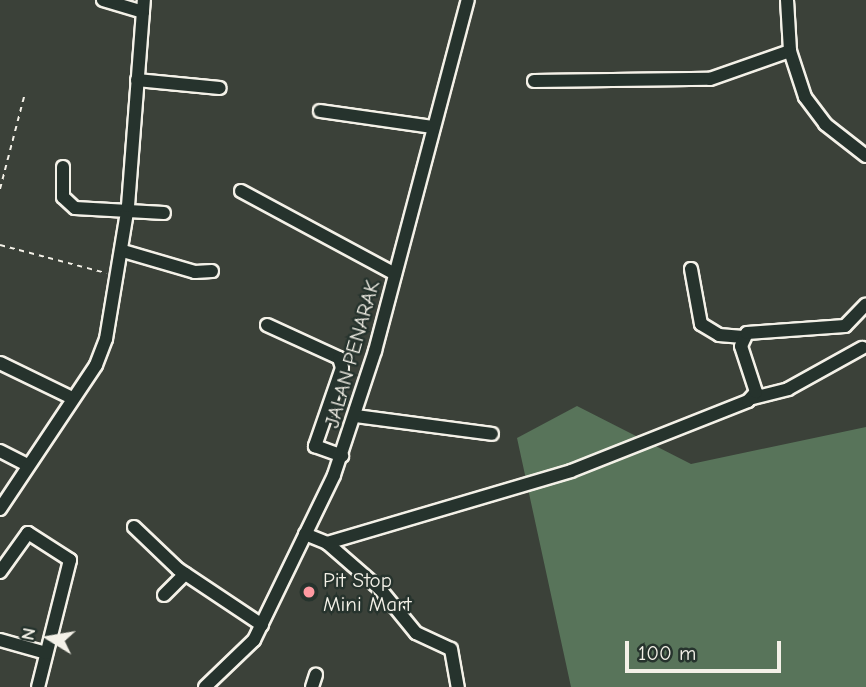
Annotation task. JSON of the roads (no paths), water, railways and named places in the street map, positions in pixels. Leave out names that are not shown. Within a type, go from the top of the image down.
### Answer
[{"type":"street","points":[[0,509],[103,351],[123,251],[144,6],[103,0]]},
{"type":"street","name":"JALAN PENARAK","points":[[205,687],[242,654],[262,625],[342,456],[356,416],[468,0]]},
{"type":"street","points":[[787,0],[790,51],[805,97],[825,124],[863,149]]},
{"type":"street","points":[[534,81],[710,79],[790,51]]},
{"type":"street","points":[[137,80],[220,88]]},
{"type":"street","points":[[320,111],[432,127]]},
{"type":"street","points":[[63,167],[63,197],[75,208],[164,213]]},
{"type":"street","points":[[242,191],[395,274]]},
{"type":"street","points":[[123,251],[195,272],[212,271]]},
{"type":"street","points":[[691,269],[701,324],[719,335],[743,337],[845,326],[866,304]]},
{"type":"street","points":[[267,325],[339,358],[342,368],[315,446],[342,456]]},
{"type":"street","points":[[743,337],[753,398]]},
{"type":"street","points":[[327,542],[571,471],[753,398],[788,389],[862,348]]},
{"type":"street","points":[[0,363],[72,398]]},
{"type":"street","points":[[356,416],[492,434]]},
{"type":"street","points":[[0,451],[28,465]]},
{"type":"street","points":[[134,527],[185,574],[262,625]]},
{"type":"street","points":[[0,572],[28,533],[69,555],[71,565],[38,687]]},
{"type":"street","points":[[305,534],[327,542],[380,589],[416,633],[451,649],[455,684]]},
{"type":"street","points":[[164,595],[185,574]]},
{"type":"street","points":[[0,640],[46,653]]},
{"type":"place","name":"Pit Stop Mini Mart","points":[[309,592]]}]
